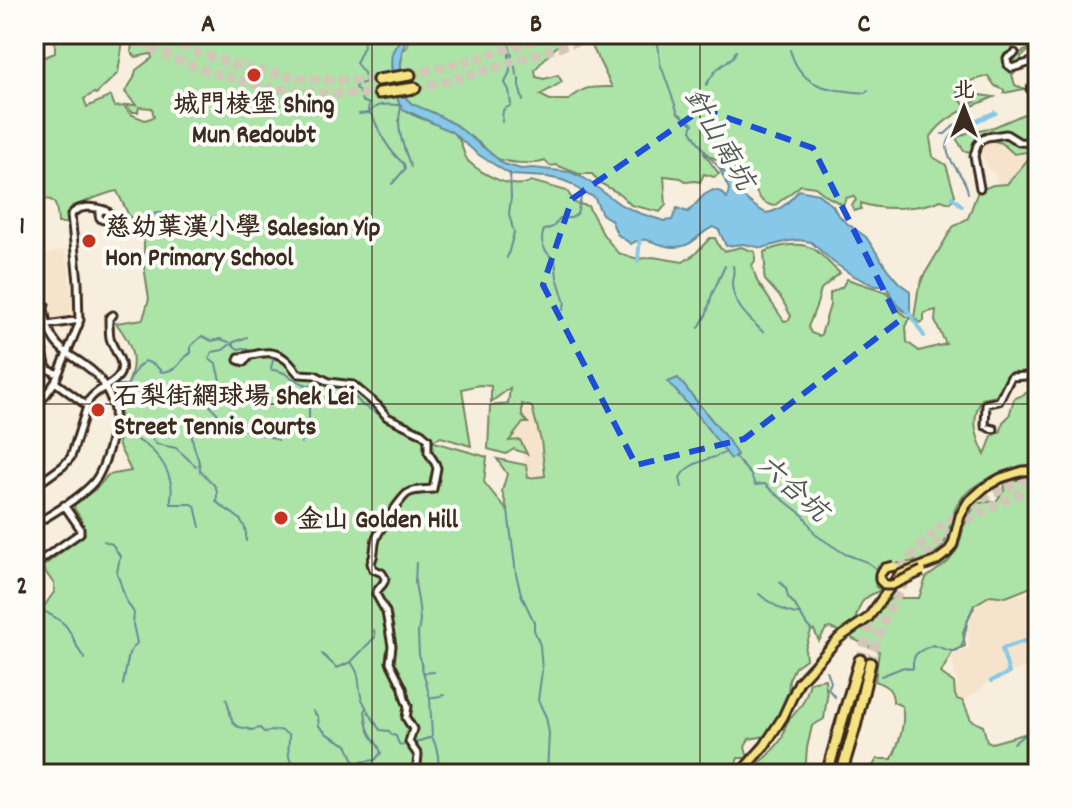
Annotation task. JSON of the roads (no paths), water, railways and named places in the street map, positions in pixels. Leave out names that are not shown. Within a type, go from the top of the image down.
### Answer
[{"type":"highway","points":[[378,80],[410,75]]},
{"type":"highway","points":[[379,93],[415,88]]},
{"type":"highway","points":[[827,774],[840,725],[865,662],[855,729],[841,774]]},
{"type":"main road","points":[[936,561],[887,567],[880,574],[880,580],[885,585],[894,584],[943,561],[962,511],[974,495],[1001,478],[1038,470]]},
{"type":"main road","points":[[739,774],[765,745],[783,717],[799,682],[839,638],[868,618],[899,575],[936,561],[950,549]]},
{"type":"street","points":[[1028,34],[1034,39],[1038,50]]},
{"type":"street","points":[[1015,53],[1007,59],[1012,68],[1038,60]]},
{"type":"street","points":[[1030,89],[1038,86]]},
{"type":"street","points":[[980,188],[974,156],[981,140],[1006,134],[1019,142],[1038,143]]},
{"type":"street","points":[[34,411],[55,382],[77,332],[80,320],[72,213],[93,207],[109,213],[107,219],[102,220],[93,207]]},
{"type":"street","points":[[34,261],[48,325],[55,342],[93,371],[105,386],[114,412],[107,451],[95,480],[34,525]]},
{"type":"street","points":[[34,307],[45,305]]},
{"type":"street","points":[[34,487],[71,457],[86,405],[92,396],[117,378],[121,367],[110,337],[110,317],[113,315]]},
{"type":"street","points":[[35,327],[80,320]]},
{"type":"street","points":[[43,352],[47,369],[58,374]]},
{"type":"street","points":[[248,357],[264,352],[274,353],[286,359],[299,374],[352,384],[387,417],[428,439],[428,452],[437,468],[433,489],[411,492],[402,498],[381,527],[371,563],[373,569],[385,577],[376,594],[386,613],[392,646],[390,662],[409,707],[406,717],[413,729],[409,741],[418,756],[416,774]]},
{"type":"street","points":[[989,428],[986,404],[999,401],[1011,377],[1026,376],[1038,370]]},
{"type":"street","points":[[55,382],[86,405]]},
{"type":"street","points":[[34,565],[80,533],[80,528],[64,505]]},
{"type":"water","points":[[403,34],[409,34],[402,51],[400,75],[403,95],[412,104],[456,125],[504,164],[521,169],[570,172],[584,178],[621,205],[664,221],[672,220],[677,208],[688,212],[713,190],[727,198],[729,189],[719,167],[741,194],[766,213],[781,208],[799,190],[818,194],[833,206],[845,222],[866,237],[888,270],[910,291],[910,311],[907,313],[900,307],[886,286],[875,286],[852,275],[811,242],[789,241],[762,248],[744,244],[726,246],[719,230],[713,227],[691,243],[681,246],[667,246],[647,240],[631,244],[617,234],[594,197],[562,180],[511,175],[479,155],[452,132],[401,108],[391,63],[393,51]]},
{"type":"water","points":[[678,378],[737,455],[731,459],[668,382]]},
{"type":"waterway","points":[[373,34],[363,37],[364,46],[356,63],[366,81],[355,88],[362,101],[369,104],[368,111],[386,143],[404,164],[405,169],[392,184]]},
{"type":"waterway","points":[[506,34],[517,75]]},
{"type":"waterway","name":"針山南坑","points":[[657,34],[660,63],[678,113],[693,124],[691,130],[694,135],[719,167]]},
{"type":"waterway","points":[[790,50],[802,73],[818,85],[865,93],[868,90]]},
{"type":"waterway","points":[[706,85],[716,70],[736,51]]},
{"type":"waterway","points":[[502,122],[503,110],[511,105],[505,83],[510,71],[510,52]]},
{"type":"waterway","points":[[519,78],[523,101]]},
{"type":"waterway","points":[[371,111],[381,105],[401,105]]},
{"type":"waterway","points":[[402,106],[399,128],[411,167]]},
{"type":"waterway","points":[[359,114],[369,113]]},
{"type":"waterway","points":[[962,126],[995,113]]},
{"type":"waterway","points":[[942,134],[956,124],[961,125]]},
{"type":"waterway","points":[[962,126],[950,138],[947,147],[968,193]]},
{"type":"waterway","points":[[507,258],[514,233],[509,214],[510,173]]},
{"type":"waterway","points":[[563,310],[565,303],[555,260],[548,254],[542,239],[544,230],[553,227],[560,218],[571,218],[577,214],[583,190]]},
{"type":"waterway","points":[[952,197],[962,206]]},
{"type":"waterway","points":[[142,219],[157,213],[229,220]]},
{"type":"waterway","points":[[638,261],[640,235]]},
{"type":"waterway","points":[[699,328],[725,266]]},
{"type":"waterway","points":[[733,266],[735,298],[763,332]]},
{"type":"waterway","points":[[906,308],[924,336]]},
{"type":"waterway","points":[[117,385],[127,385],[145,361],[162,372],[174,369],[191,353],[191,346],[202,336],[212,341],[220,339],[229,342]]},
{"type":"waterway","points":[[200,472],[192,430],[219,430],[223,425],[218,414],[201,396],[221,385],[216,364],[209,359],[212,352],[223,350],[247,337]]},
{"type":"waterway","points":[[232,344],[254,353]]},
{"type":"waterway","points":[[271,356],[272,370],[327,392],[356,398],[362,405],[398,424]]},
{"type":"waterway","points":[[301,443],[309,422],[309,403],[304,384]]},
{"type":"waterway","points":[[224,424],[278,440]]},
{"type":"waterway","points":[[120,429],[147,432],[156,444],[176,448],[196,466]]},
{"type":"waterway","points":[[407,429],[415,436]]},
{"type":"waterway","points":[[117,431],[152,450],[168,474],[172,489],[171,504],[195,506],[200,527]]},
{"type":"waterway","points":[[682,487],[680,478],[688,468],[726,452]]},
{"type":"waterway","name":"六合坑","points":[[734,456],[751,475],[755,485],[765,484],[804,516],[816,535],[878,570]]},
{"type":"waterway","points":[[201,471],[216,487],[216,501],[241,521],[246,541]]},
{"type":"waterway","points":[[508,511],[516,574],[540,645],[542,671],[538,700],[549,733],[547,774]]},
{"type":"waterway","points":[[104,541],[112,544],[120,556],[117,573],[134,613],[137,643],[129,653],[123,685]]},
{"type":"waterway","points":[[416,563],[419,656],[430,698],[432,737]]},
{"type":"waterway","points":[[780,582],[811,630]]},
{"type":"waterway","points":[[759,594],[783,610],[799,614]]},
{"type":"waterway","points":[[881,676],[904,667],[913,668],[915,655],[933,645],[950,651],[957,650],[961,647],[974,608]]},
{"type":"waterway","points":[[42,610],[65,625],[85,659]]},
{"type":"waterway","points":[[351,662],[375,637],[374,630]]},
{"type":"waterway","points":[[1003,648],[1028,640],[1031,650]]},
{"type":"waterway","points":[[991,681],[1009,673],[1002,649]]},
{"type":"waterway","points":[[322,654],[337,668],[351,662],[358,675],[361,698],[367,709]]},
{"type":"waterway","points":[[827,671],[831,682],[828,689],[835,697]]},
{"type":"waterway","points":[[424,673],[434,672]]},
{"type":"waterway","points":[[430,698],[444,695]]},
{"type":"waterway","points":[[226,699],[235,725],[251,730],[260,728],[264,732],[280,730],[289,735],[289,758],[299,774]]},
{"type":"waterway","points":[[357,766],[361,762],[375,760],[381,753],[368,729],[365,709]]},
{"type":"waterway","points":[[313,711],[318,717],[319,726],[347,745],[360,774]]},
{"type":"waterway","points":[[368,711],[380,730],[396,736],[399,744],[407,743]]},
{"type":"waterway","points":[[1014,743],[1038,731]]},
{"type":"waterway","points":[[413,743],[432,737],[438,756],[435,774]]},
{"type":"tunnel","points":[[127,34],[186,63],[248,83],[313,92],[379,93]]},
{"type":"tunnel","points":[[156,34],[209,57],[264,72],[320,79],[378,80]]},
{"type":"tunnel","points":[[410,75],[462,63],[556,34]]},
{"type":"tunnel","points":[[415,88],[456,79],[602,34]]},
{"type":"tunnel","points":[[893,580],[923,544],[956,515],[994,493],[1038,476]]},
{"type":"tunnel","points":[[870,663],[894,601],[910,575],[930,552],[977,515],[1038,487]]},
{"type":"tunnel","points":[[860,660],[878,607]]},
{"type":"place","name":"城門棱堡 Shing Mun Redoubt","points":[[254,75]]},
{"type":"place","name":"慈幼葉漢小學 Salesian Yip Hon Primary School","points":[[89,241]]},
{"type":"place","name":"石梨街網球場 Shek Lei Street Tennis Courts","points":[[98,410]]},
{"type":"place","name":"金山 Golden Hill","points":[[281,518]]}]
